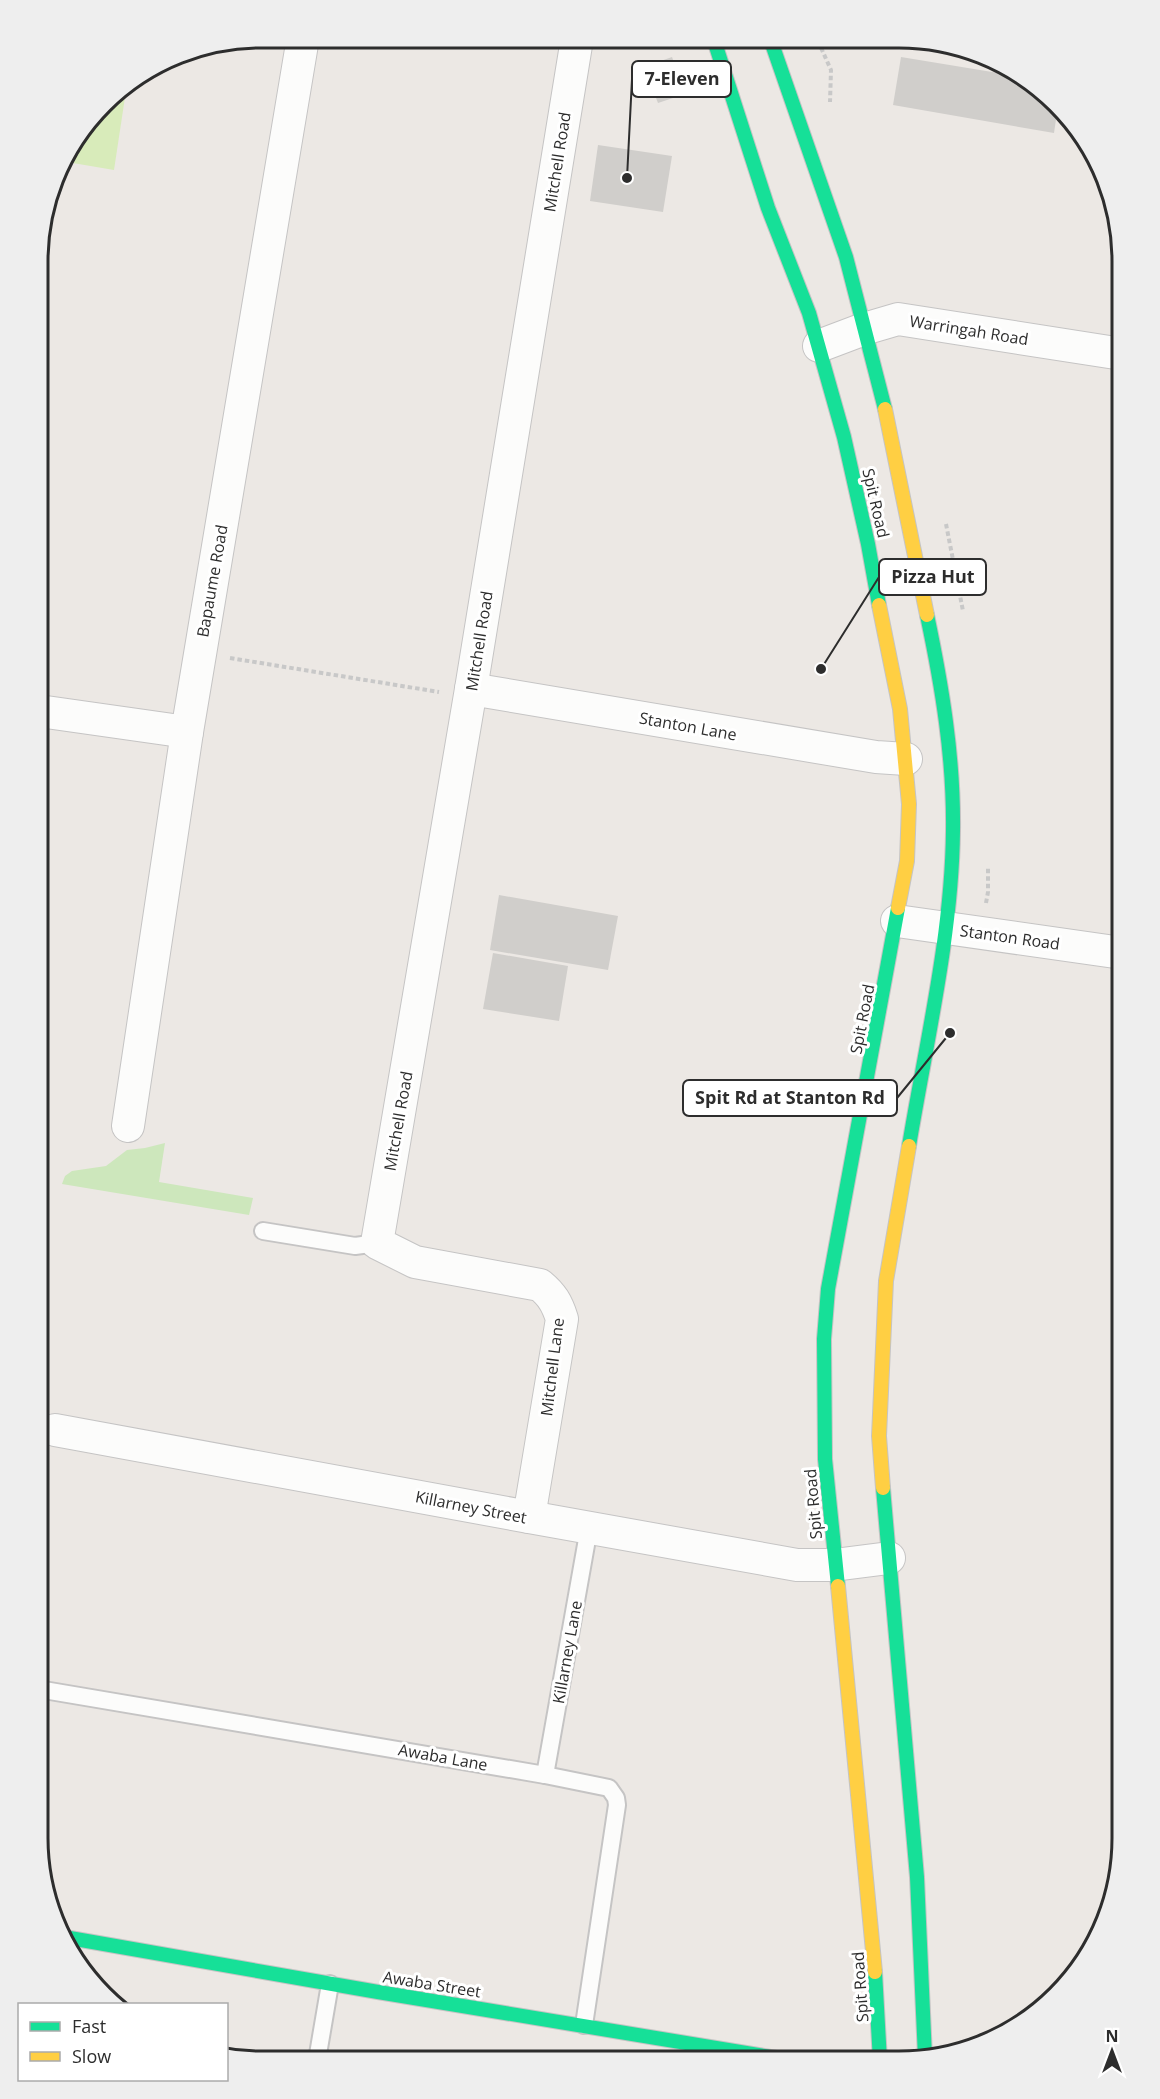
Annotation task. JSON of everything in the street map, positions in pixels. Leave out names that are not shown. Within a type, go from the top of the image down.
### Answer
[{"type":"main road","name":"Spit Road","points":[[717,48],[768,208],[819,346],[844,437],[868,544],[900,709],[906,759],[909,804],[907,861],[828,1289],[823,1385],[825,1459],[834,1565],[869,1895],[880,2051]]},
{"type":"main road","name":"Spit Road","points":[[773,48],[846,257],[883,401],[905,497],[948,732],[954,829],[953,880],[886,1281],[879,1436],[917,1877],[925,2049]]},
{"type":"main road","name":"Awaba Street","points":[[74,1939],[330,1984],[736,2051]]},
{"type":"street","name":"Bapaume Road","points":[[128,1125],[187,732],[301,48]]},
{"type":"street","name":"Mitchell Road","points":[[377,1243],[471,689],[576,48]]},
{"type":"street","name":"Warringah Road","points":[[819,346],[898,319],[1112,352]]},
{"type":"street","name":"Stanton Lane","points":[[471,689],[876,758],[906,759]]},
{"type":"street","points":[[48,712],[187,732]]},
{"type":"street","name":"Stanton Road","points":[[897,921],[1112,952]]},
{"type":"street","name":"Mitchell Lane","points":[[377,1243],[415,1262],[540,1285],[558,1304],[562,1319],[529,1518]]},
{"type":"street","name":"Killarney Street","points":[[55,1430],[797,1565],[834,1565],[889,1558]]},
{"type":"lane","points":[[263,1231],[355,1246],[377,1243]]},
{"type":"lane","name":"Killarney Lane","points":[[545,1775],[589,1528]]},
{"type":"lane","name":"Awaba Lane","points":[[48,1691],[603,1785],[614,1793],[617,1805],[584,2025]]},
{"type":"lane","points":[[319,2051],[330,1984]]},
{"type":"path","points":[[821,48],[831,70],[830,104]]},
{"type":"path","points":[[253,662],[423,690]]},
{"type":"green space","points":[[125,97],[114,170],[72,163],[92,131]]},
{"type":"green space","points":[[165,1143],[159,1182],[253,1198],[249,1215],[62,1184],[65,1176],[72,1171],[106,1166],[127,1150]]},
{"type":"building","points":[[672,57],[685,94],[658,103],[644,67]]},
{"type":"building","points":[[901,57],[999,73],[1029,92],[1056,117],[1054,133],[893,105]]},
{"type":"building","points":[[598,145],[672,156],[663,212],[590,201]]},
{"type":"building","points":[[499,895],[618,916],[608,970],[490,950]]},
{"type":"building","points":[[493,953],[568,966],[559,1021],[483,1009]]},
{"type":"traffic: fast","points":[[717,48],[768,208],[809,313],[844,437],[879,605]]},
{"type":"traffic: fast","points":[[773,48],[846,257],[885,409]]},
{"type":"traffic: fast","points":[[909,1146],[937,989],[952,870],[953,804],[946,722],[927,615]]},
{"type":"traffic: fast","points":[[838,1586],[825,1459],[824,1339],[828,1289],[898,908]]},
{"type":"traffic: fast","points":[[883,1488],[917,1877],[925,2049]]},
{"type":"traffic: fast","points":[[74,1939],[735,2051]]},
{"type":"traffic: fast","points":[[875,1972],[879,2051]]},
{"type":"traffic: slow","points":[[885,409],[927,615]]},
{"type":"traffic: slow","points":[[879,605],[900,709],[909,804],[907,861],[898,908]]},
{"type":"traffic: slow","points":[[883,1488],[879,1436],[886,1281],[909,1146]]},
{"type":"traffic: slow","points":[[838,1586],[875,1972]]},
{"type":"place","name":"7-Eleven","points":[[627,178]]},
{"type":"place","name":"Pizza Hut","points":[[821,669]]},
{"type":"place","name":"Spit Rd at Stanton Rd","points":[[950,1033]]}]
